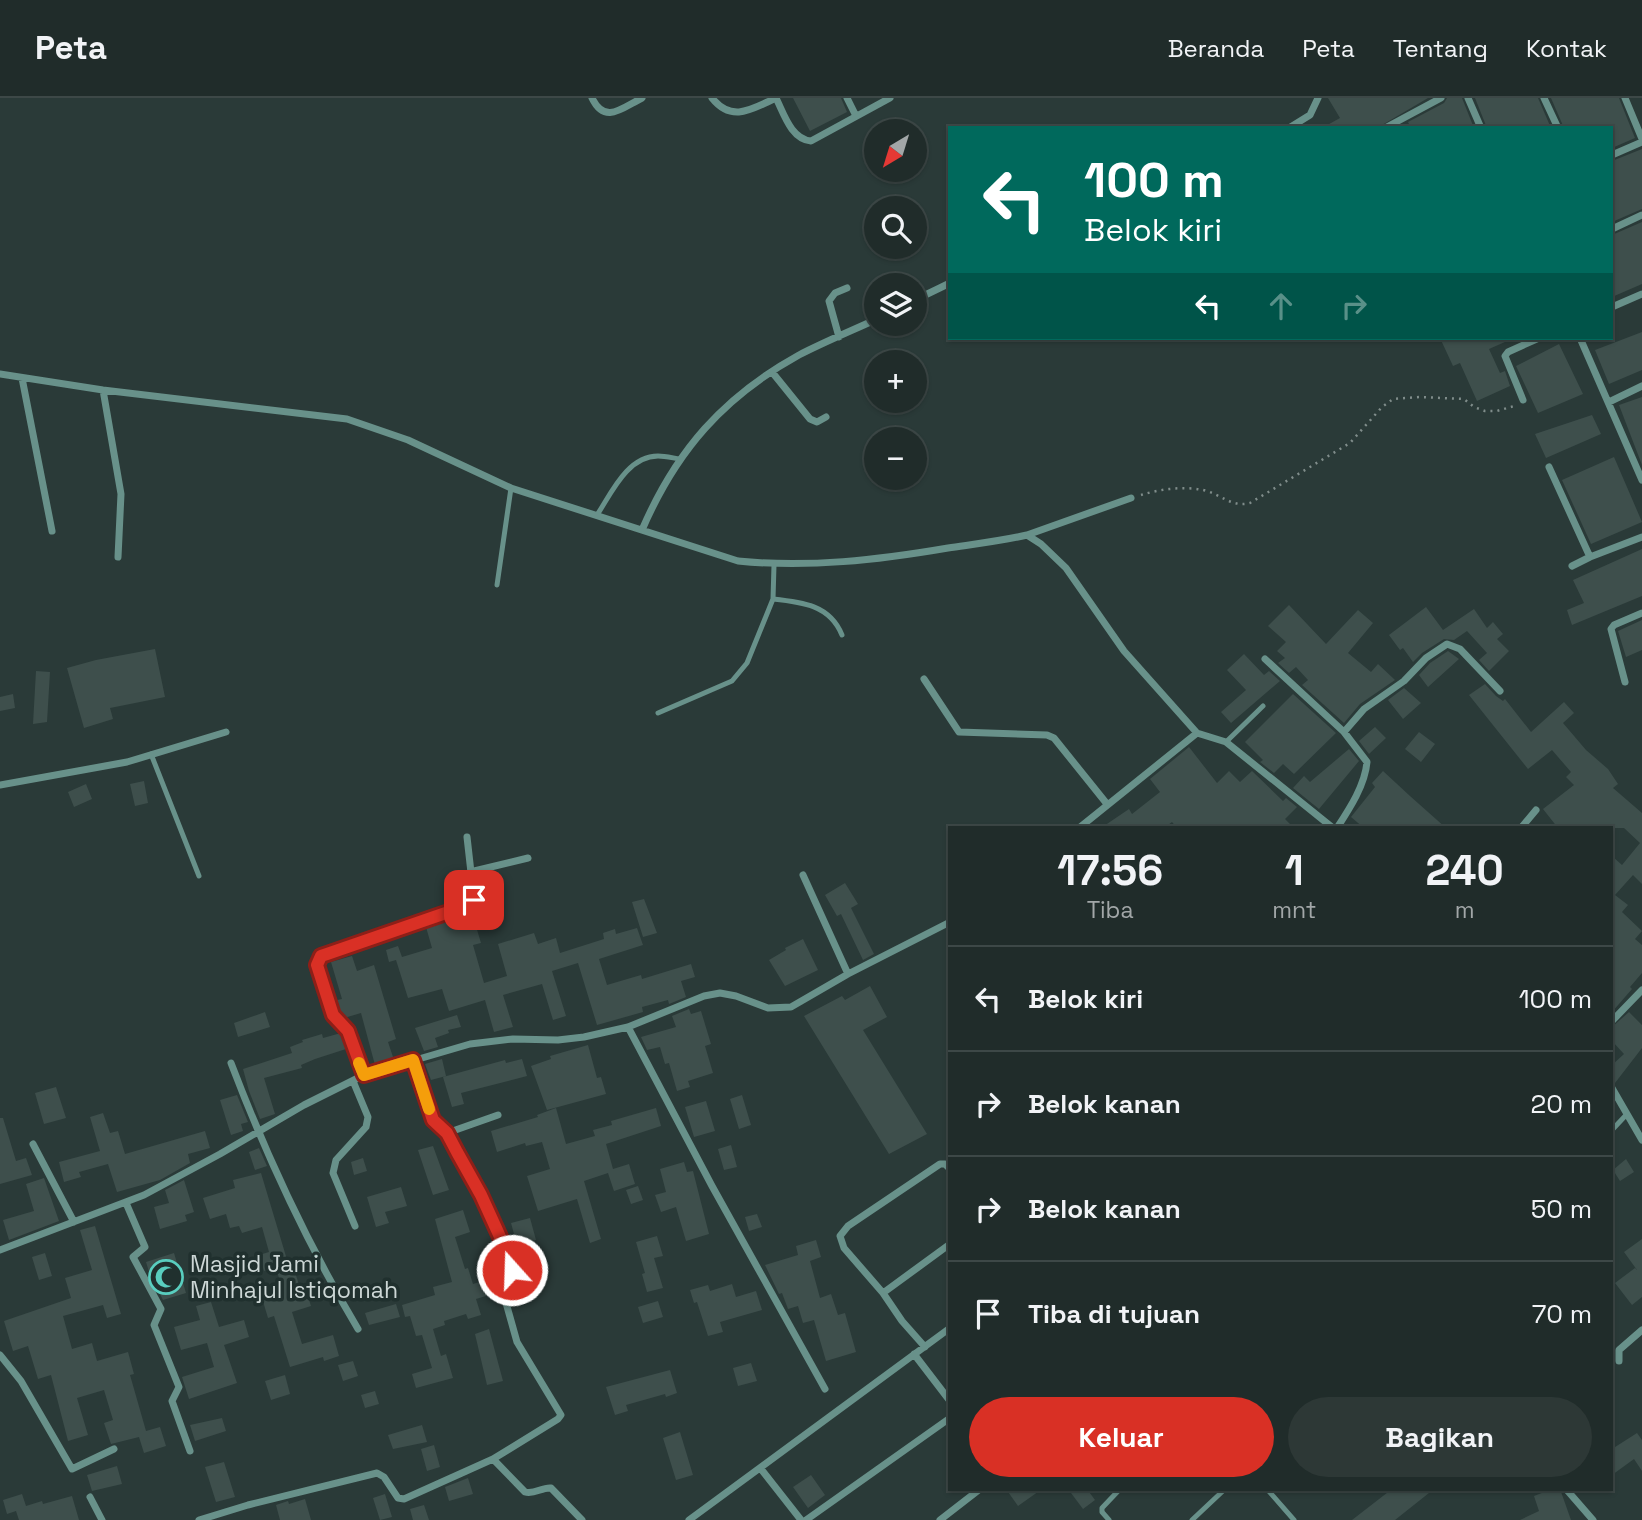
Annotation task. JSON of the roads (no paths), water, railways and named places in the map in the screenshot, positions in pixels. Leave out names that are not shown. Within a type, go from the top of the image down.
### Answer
[{"type":"street","points":[[592,98],[599,110],[607,114],[642,98]]},
{"type":"street","points":[[712,98],[721,108],[735,112],[776,98],[793,132],[808,141],[890,98]]},
{"type":"street","points":[[847,98],[856,116]]},
{"type":"street","points":[[1300,125],[1310,115],[1318,98]]},
{"type":"street","points":[[1389,126],[1441,98]]},
{"type":"street","points":[[1468,98],[1480,126]]},
{"type":"street","points":[[1544,98],[1557,126]]},
{"type":"street","points":[[1613,154],[1642,140],[1625,98]]},
{"type":"street","points":[[1401,119],[1404,126]]},
{"type":"street","points":[[1613,229],[1642,215]]},
{"type":"street","points":[[927,294],[948,284]]},
{"type":"street","points":[[839,337],[829,301],[835,293],[847,288]]},
{"type":"street","points":[[1613,307],[1642,294]]},
{"type":"street","points":[[642,530],[656,498],[707,424],[772,372],[800,355],[864,325]]},
{"type":"street","points":[[1523,400],[1505,356],[1535,340]]},
{"type":"street","points":[[1581,340],[1639,463],[1642,480]]},
{"type":"street","points":[[772,372],[810,419],[817,422],[826,417]]},
{"type":"street","points":[[0,374],[103,390],[347,419],[408,440],[511,488],[738,561],[774,565],[854,562],[991,543],[1027,535],[1131,498]]},
{"type":"street","points":[[22,377],[52,531]]},
{"type":"street","points":[[1609,402],[1642,386]]},
{"type":"street","points":[[103,390],[121,494],[118,557]]},
{"type":"street","points":[[1549,467],[1590,556]]},
{"type":"street","points":[[1027,535],[1041,544],[1066,568],[1124,652],[1197,733],[1226,742],[1332,826]]},
{"type":"street","points":[[1572,566],[1590,556],[1642,537]]},
{"type":"street","points":[[1625,682],[1611,629],[1614,625],[1642,613]]},
{"type":"street","points":[[1344,732],[1364,709],[1404,681],[1426,658],[1447,644],[1460,649],[1500,691]]},
{"type":"street","points":[[1265,659],[1344,732],[1367,762],[1352,803],[1336,826]]},
{"type":"street","points":[[924,679],[959,732],[1047,735],[1054,738],[1107,804]]},
{"type":"street","points":[[0,785],[127,762],[226,732]]},
{"type":"street","points":[[1081,826],[1197,733]]},
{"type":"street","points":[[1523,826],[1536,810]]},
{"type":"street","points":[[364,1075],[348,1031],[330,1009],[318,974],[318,960],[327,954],[469,905],[474,900],[467,836]]},
{"type":"street","points":[[470,872],[528,858]]},
{"type":"street","points":[[803,875],[848,974]]},
{"type":"street","points":[[0,1250],[126,1203],[364,1075],[470,1044],[513,1039],[573,1039],[628,1027],[704,996],[720,993],[728,993],[768,1008],[791,1007],[848,974],[948,923]]},
{"type":"street","points":[[1613,1020],[1642,990]]},
{"type":"street","points":[[628,1027],[825,1390]]},
{"type":"street","points":[[199,1520],[258,1502],[377,1473],[384,1477],[398,1498],[404,1499],[493,1459],[561,1415],[517,1342],[501,1285],[513,1266],[481,1195],[447,1133],[433,1120],[413,1060]]},
{"type":"street","points":[[231,1063],[257,1133],[325,1275],[358,1329]]},
{"type":"street","points":[[353,1081],[368,1117],[366,1128],[336,1160],[333,1173],[355,1226]]},
{"type":"street","points":[[1613,1090],[1642,1140]]},
{"type":"street","points":[[447,1133],[498,1115]]},
{"type":"street","points":[[33,1144],[74,1222]]},
{"type":"street","points":[[925,1347],[840,1241],[843,1231],[942,1163],[948,1168]]},
{"type":"street","points":[[126,1203],[145,1247],[133,1257],[161,1309],[154,1325],[179,1387],[172,1401],[190,1451]]},
{"type":"street","points":[[883,1293],[948,1245]]},
{"type":"street","points":[[689,1520],[948,1330]]},
{"type":"street","points":[[1619,1361],[1619,1350],[1642,1330]]},
{"type":"street","points":[[914,1354],[948,1398]]},
{"type":"street","points":[[0,1355],[21,1381],[72,1469],[114,1450]]},
{"type":"street","points":[[761,1469],[804,1520],[948,1419]]},
{"type":"street","points":[[493,1459],[525,1492],[551,1488],[582,1520]]},
{"type":"street","points":[[940,1520],[977,1491]]},
{"type":"street","points":[[1568,1491],[1593,1520]]},
{"type":"street","points":[[90,1497],[101,1518],[90,1520]]},
{"type":"lane","points":[[597,515],[624,474],[640,461],[657,456],[680,460]]},
{"type":"lane","points":[[498,585],[511,488]]},
{"type":"lane","points":[[658,713],[732,681],[747,663],[773,600],[774,565]]},
{"type":"lane","points":[[773,600],[816,607],[834,620],[842,635]]},
{"type":"lane","points":[[1226,742],[1263,706]]},
{"type":"lane","points":[[151,754],[199,876]]},
{"type":"lane","points":[[1613,1129],[1628,1114]]},
{"type":"lane","points":[[1107,1519],[1102,1508],[1119,1491]]},
{"type":"lane","points":[[1192,1520],[1223,1491]]},
{"type":"lane","points":[[1269,1491],[1294,1520]]},
{"type":"place","name":"Masjid Jami Minhajul Istiqomah","points":[[166,1277]]}]
